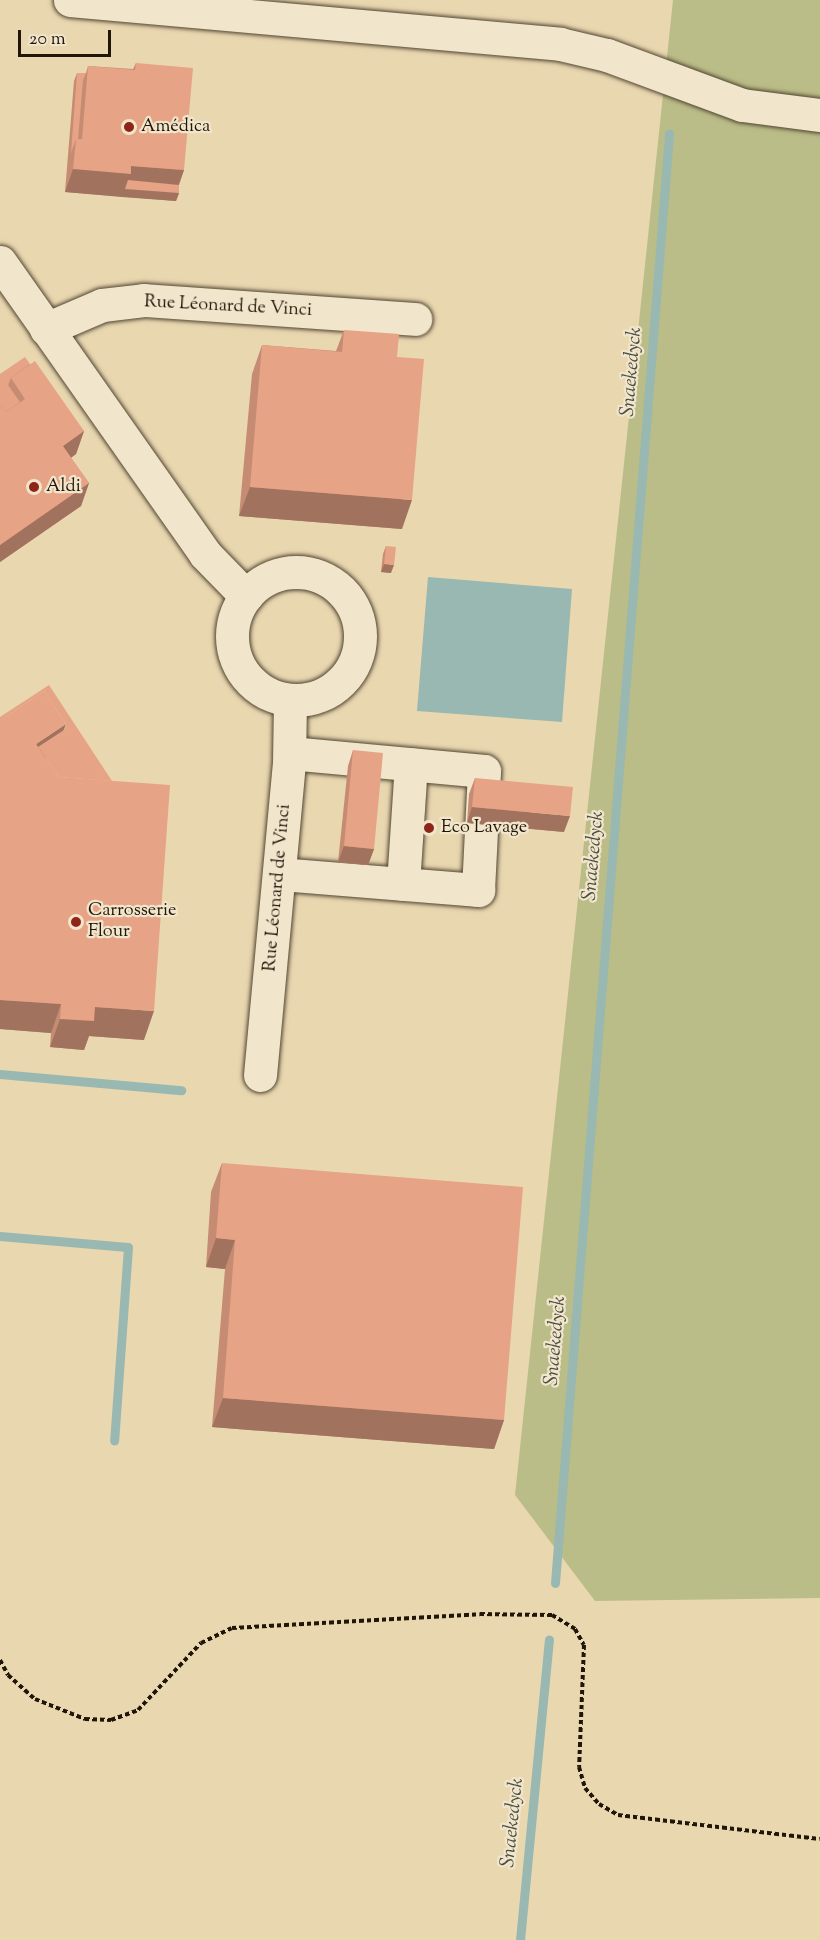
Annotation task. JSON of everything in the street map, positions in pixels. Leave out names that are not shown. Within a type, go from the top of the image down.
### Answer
[{"type":"street","points":[[70,0],[560,44],[607,55],[742,105],[820,115]]},
{"type":"street","points":[[0,262],[205,554],[246,596]]},
{"type":"street","name":"Rue Léonard de Vinci","points":[[46,329],[102,305],[144,300],[415,319]]},
{"type":"street","points":[[308,573],[339,589],[356,611],[360,646],[350,672],[324,694],[290,700],[260,689],[239,665],[233,627],[246,596],[274,576],[308,573]]},
{"type":"street","name":"Rue Léonard de Vinci","points":[[260,1075],[290,753],[290,700]]},
{"type":"street","points":[[279,874],[478,890],[484,771],[290,753]]},
{"type":"street","points":[[403,884],[411,764]]},
{"type":"path","points":[[0,1660],[8,1675],[35,1699],[85,1719],[111,1720],[138,1710],[201,1643],[232,1628],[480,1614],[552,1615],[575,1629],[584,1645],[579,1767],[585,1788],[599,1804],[618,1815],[820,1839]]},
{"type":"green space","points":[[673,0],[820,0],[820,1598],[595,1601],[515,1495]]},
{"type":"water","points":[[428,577],[572,589],[562,722],[417,711]]},
{"type":"building","name":"Amédica","points":[[136,63],[193,68],[184,170],[131,166],[131,174],[73,169],[76,139],[82,139],[88,66],[135,70]]},
{"type":"building","points":[[77,73],[86,73],[83,80],[78,139],[71,153]]},
{"type":"building","points":[[128,180],[179,185],[179,193],[125,189]]},
{"type":"building","points":[[344,330],[399,334],[397,357],[424,359],[412,500],[250,487],[262,345],[342,352]]},
{"type":"building","points":[[25,357],[30,364],[11,378],[8,385],[20,402],[6,412],[0,404],[0,374]]},
{"type":"building","name":"Aldi","points":[[35,361],[84,431],[63,446],[89,483],[0,545],[0,404],[6,412],[25,399],[11,378]]},
{"type":"building","points":[[386,546],[396,547],[394,565],[384,564]]},
{"type":"building","points":[[49,685],[112,781],[59,777],[38,747],[64,730],[66,724],[44,691],[0,721],[0,717]]},
{"type":"building","name":"Carrosserie Flour","points":[[44,691],[66,724],[36,744],[59,777],[170,785],[154,1011],[95,1007],[94,1021],[60,1019],[61,1004],[0,1000],[0,721]]},
{"type":"building","points":[[353,750],[383,753],[374,849],[344,846]]},
{"type":"building","points":[[475,778],[573,787],[570,816],[472,807]]},
{"type":"building","points":[[222,1163],[523,1187],[504,1420],[223,1398],[235,1240],[216,1238]]},
{"type":"waterway","name":"Snaekedyck","points":[[555,1583],[669,133]]},
{"type":"waterway","points":[[0,1074],[181,1090]]},
{"type":"waterway","points":[[0,1236],[128,1247],[114,1440]]},
{"type":"waterway","name":"Snaekedyck","points":[[520,1940],[549,1639]]},
{"type":"place","name":"Amédica","points":[[129,127]]},
{"type":"place","name":"Aldi","points":[[34,487]]},
{"type":"place","name":"Eco Lavage","points":[[429,828]]},
{"type":"place","name":"Carrosserie Flour","points":[[76,922]]}]
